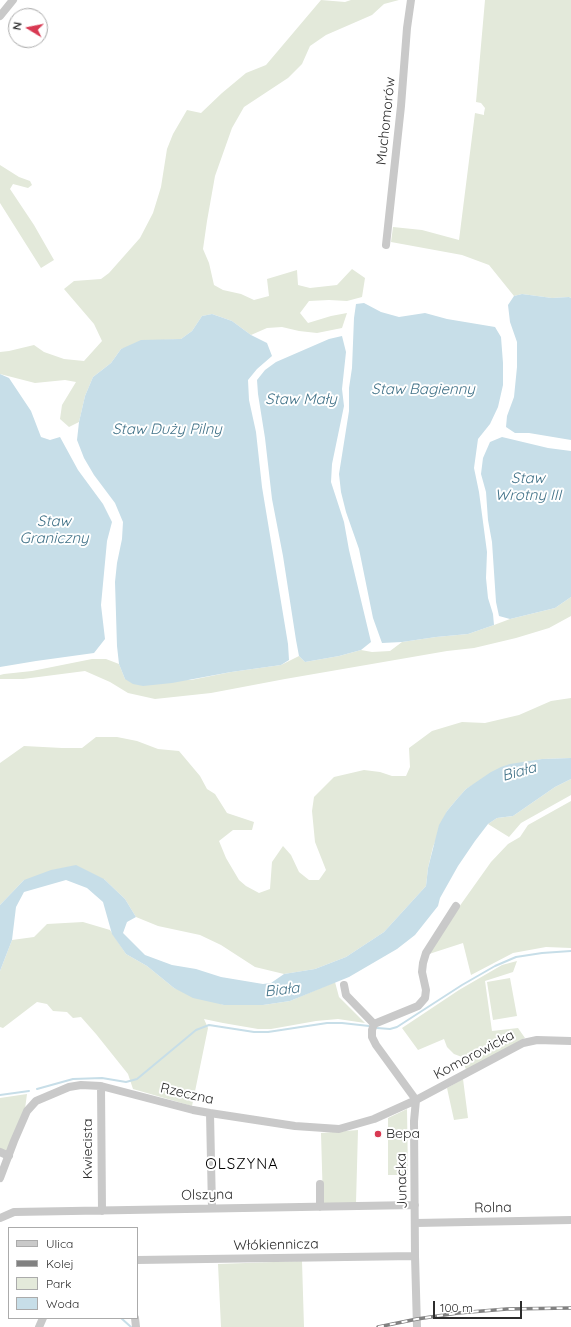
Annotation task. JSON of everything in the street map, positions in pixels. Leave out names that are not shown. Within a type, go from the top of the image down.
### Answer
[{"type":"street","points":[[0,16],[13,0]]},
{"type":"street","name":"Muchomorów","points":[[386,245],[411,0]]},
{"type":"street","points":[[416,1100],[376,1045],[372,1037],[372,1030],[374,1024],[418,1006],[425,998],[426,990],[422,972],[426,953],[456,906]]},
{"type":"street","points":[[344,985],[346,995],[374,1024]]},
{"type":"street","name":"Komorowicka","points":[[416,1100],[524,1043],[537,1040],[571,1041]]},
{"type":"street","name":"Rzeczna","points":[[0,1178],[27,1111],[36,1101],[69,1087],[81,1085],[101,1086],[193,1110],[295,1126],[339,1129],[374,1119],[416,1100]]},
{"type":"street","name":"Kwiecista","points":[[101,1086],[102,1211]]},
{"type":"street","name":"Junacka","points":[[416,1100],[414,1121],[417,1327]]},
{"type":"street","points":[[210,1113],[212,1208]]},
{"type":"street","points":[[0,1152],[9,1156]]},
{"type":"street","points":[[320,1184],[320,1207]]},
{"type":"street","name":"Olszyna","points":[[0,1218],[14,1212],[415,1205]]},
{"type":"street","name":"Rolna","points":[[416,1222],[571,1220]]},
{"type":"street","name":"Włókiennicza","points":[[138,1260],[415,1256]]},
{"type":"green space","points":[[321,0],[345,2],[351,0],[399,0],[384,4],[372,15],[326,35],[310,46],[302,64],[288,78],[244,107],[232,128],[215,176],[203,249],[209,263],[214,285],[223,290],[241,294],[254,300],[269,296],[267,279],[297,270],[298,285],[310,288],[337,285],[352,269],[365,278],[362,297],[347,301],[309,301],[300,313],[308,323],[347,313],[342,328],[317,333],[282,327],[267,328],[251,335],[232,321],[212,314],[202,316],[192,331],[181,339],[163,340],[121,349],[111,363],[93,377],[85,396],[79,422],[69,427],[60,419],[62,405],[76,382],[65,380],[35,383],[0,374],[0,352],[34,345],[44,352],[64,359],[84,361],[102,341],[94,324],[64,289],[74,281],[101,279],[109,273],[140,238],[153,213],[161,187],[167,149],[173,134],[187,110],[201,113],[246,73],[266,65]]},
{"type":"green space","points":[[485,0],[571,0],[571,298],[552,298],[522,294],[514,296],[489,265],[462,255],[391,242],[393,227],[422,230],[459,240],[475,113],[484,115],[485,108],[481,103],[476,102]]},
{"type":"green space","points":[[0,165],[19,177],[30,181],[32,185],[28,188],[13,184],[10,189],[34,225],[54,260],[41,268],[0,203]]},
{"type":"green space","points":[[571,597],[571,616],[549,628],[516,638],[474,648],[447,651],[211,693],[155,699],[128,693],[110,682],[85,671],[23,679],[0,679],[0,675],[4,674],[32,671],[92,659],[106,659],[119,664],[125,679],[191,680],[231,672],[281,665],[299,656],[305,662],[339,656],[361,650],[372,652],[390,651],[402,642],[468,634],[510,619],[555,608]]},
{"type":"green space","points":[[571,698],[571,758],[531,761],[476,783],[466,789],[447,811],[433,847],[428,868],[426,886],[384,932],[346,957],[315,969],[284,974],[255,967],[221,945],[200,935],[158,926],[136,917],[125,899],[104,879],[24,880],[0,905],[0,763],[24,746],[82,748],[96,737],[117,737],[137,741],[158,749],[179,751],[200,776],[207,789],[215,794],[227,813],[254,822],[252,830],[233,830],[219,841],[226,858],[239,880],[246,886],[259,893],[270,889],[272,862],[283,846],[291,855],[299,872],[309,880],[319,880],[326,870],[315,842],[312,811],[314,797],[334,777],[364,770],[380,772],[392,776],[406,776],[410,767],[409,748],[432,731],[462,722],[485,723],[519,715],[551,701]]},
{"type":"green space","points":[[571,779],[571,795],[521,823],[509,837],[488,824],[497,818],[513,816],[555,787]]},
{"type":"green space","points":[[571,801],[571,948],[546,947],[513,953],[471,975],[463,943],[429,954],[459,907],[491,862],[508,844],[520,837],[528,825]]},
{"type":"green space","points":[[83,922],[110,930],[126,954],[147,966],[174,988],[224,1005],[263,1005],[290,1001],[335,982],[339,997],[365,1023],[338,1019],[316,1021],[271,1029],[258,1029],[204,1019],[208,1028],[192,1106],[133,1089],[128,1074],[81,1017],[73,1018],[67,1012],[53,1011],[47,1004],[37,1002],[3,1028],[0,1027],[0,971],[12,940],[34,937],[47,924]]},
{"type":"green space","points":[[517,961],[513,972],[485,981],[492,1031],[518,1028],[525,1038],[466,1070],[462,1057],[454,1054],[447,1047],[444,1039],[418,1050],[402,1028],[459,990],[502,965]]},
{"type":"green space","points":[[510,978],[517,1016],[493,1020],[487,982]]},
{"type":"green space","points":[[463,1079],[468,1118],[454,1120],[447,1088]]},
{"type":"green space","points":[[27,1094],[25,1109],[8,1151],[0,1149],[0,1098]]},
{"type":"green space","points":[[407,1109],[408,1175],[388,1175],[388,1118]]},
{"type":"green space","points":[[358,1130],[356,1203],[323,1203],[321,1133]]},
{"type":"green space","points":[[302,1261],[304,1327],[221,1327],[218,1264]]},
{"type":"water","points":[[522,294],[552,298],[571,298],[571,440],[529,433],[515,433],[506,427],[507,416],[514,397],[517,367],[517,342],[510,322],[508,305],[514,296]]},
{"type":"water","name":"Staw Bagienny","points":[[364,303],[381,312],[399,317],[425,313],[447,319],[495,327],[501,337],[503,385],[498,407],[490,424],[478,439],[474,468],[479,492],[487,552],[486,578],[488,598],[493,614],[494,625],[468,634],[382,643],[373,618],[359,549],[346,512],[341,492],[339,474],[349,411],[349,388],[352,368],[356,304]]},
{"type":"water","name":"Staw Duży Pilny","points":[[212,314],[232,321],[251,335],[267,343],[272,356],[257,369],[248,380],[249,400],[256,432],[262,487],[288,644],[289,660],[281,665],[231,672],[172,683],[143,686],[133,684],[125,679],[119,664],[115,582],[122,539],[123,522],[115,503],[94,475],[84,458],[77,440],[79,422],[85,396],[93,377],[111,363],[121,349],[141,340],[181,339],[192,331],[202,316]]},
{"type":"water","name":"Staw Mały","points":[[342,336],[346,352],[342,389],[344,406],[332,464],[331,482],[344,522],[349,550],[371,642],[361,650],[339,656],[305,662],[299,656],[272,499],[257,380],[265,370],[276,362],[329,339]]},
{"type":"water","name":"Staw Graniczny","points":[[0,374],[9,378],[31,411],[41,437],[50,440],[60,437],[78,470],[103,504],[112,522],[107,541],[101,605],[105,639],[94,653],[0,667]]},
{"type":"water","name":"Staw Wrotny III","points":[[502,437],[548,448],[571,451],[571,597],[555,608],[510,619],[499,616],[496,602],[492,542],[488,520],[486,492],[481,474],[483,458],[490,442]]},
{"type":"water","name":"Biała","points":[[571,758],[571,779],[555,787],[513,816],[497,818],[488,824],[458,866],[440,898],[438,906],[415,935],[397,949],[349,977],[290,1001],[263,1005],[224,1005],[193,998],[174,988],[147,966],[126,954],[112,934],[103,902],[87,888],[66,880],[24,892],[16,907],[12,940],[0,971],[0,905],[24,880],[51,870],[76,865],[104,879],[125,899],[136,917],[127,922],[123,933],[145,955],[172,965],[196,969],[221,977],[263,984],[271,983],[284,974],[315,969],[346,957],[384,932],[426,886],[428,868],[439,825],[447,811],[466,789],[491,772],[510,764],[542,759]]},
{"type":"waterway","points":[[377,1028],[390,1029],[397,1027],[462,985],[495,966],[516,957],[571,951]]},
{"type":"waterway","points":[[37,1089],[73,1079],[102,1078],[126,1082],[137,1079],[196,1030],[209,1025],[254,1032],[268,1032],[327,1023],[369,1026]]},
{"type":"waterway","points":[[0,1095],[29,1091]]},
{"type":"waterway","points":[[122,1319],[131,1327]]},
{"type":"railway","points":[[378,1327],[458,1313],[507,1309],[571,1308]]},
{"type":"place","name":"Bepa","points":[[378,1134]]},
{"type":"district","name":"OLSZYNA","points":[[242,1164]]}]
